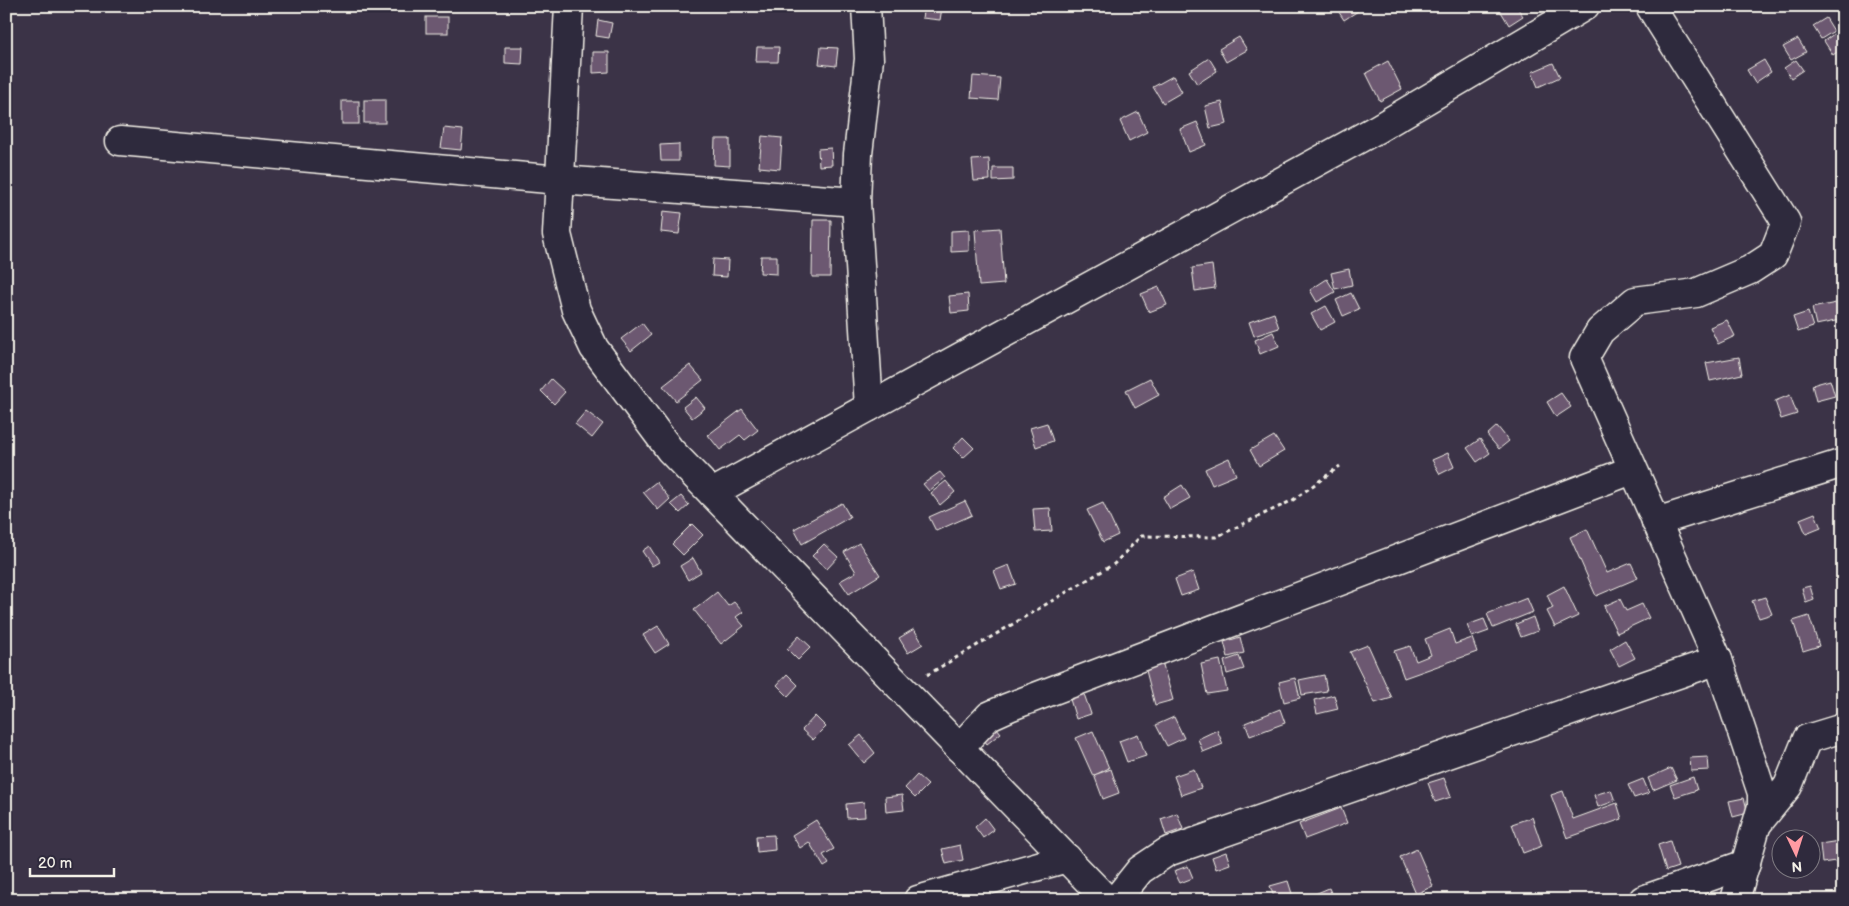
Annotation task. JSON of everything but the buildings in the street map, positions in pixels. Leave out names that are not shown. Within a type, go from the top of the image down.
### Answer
[{"type":"street","points":[[569,6],[558,234],[576,310],[594,348],[670,450],[1107,900]]},
{"type":"street","points":[[866,6],[869,59],[858,154],[856,202],[869,407]]},
{"type":"street","points":[[712,493],[1377,129],[1585,6]]},
{"type":"street","points":[[1650,6],[1786,222],[1773,255],[1750,270],[1696,293],[1635,301],[1600,331],[1584,358],[1632,470],[1718,660],[1762,793],[1762,806],[1735,900]]},
{"type":"street","points":[[120,141],[560,180],[856,202]]},
{"type":"street","points":[[1656,522],[1843,463]]},
{"type":"street","points":[[959,748],[989,716],[1008,707],[1632,470]]},
{"type":"street","points":[[1116,900],[1140,870],[1167,852],[1718,660]]},
{"type":"street","points":[[1757,823],[1788,786],[1807,739],[1843,728]]},
{"type":"street","points":[[918,900],[1067,858]]},
{"type":"street","points":[[1643,900],[1746,864]]},
{"type":"path","points":[[902,690],[1114,564],[1141,536],[1216,537],[1293,500],[1340,466]]}]
